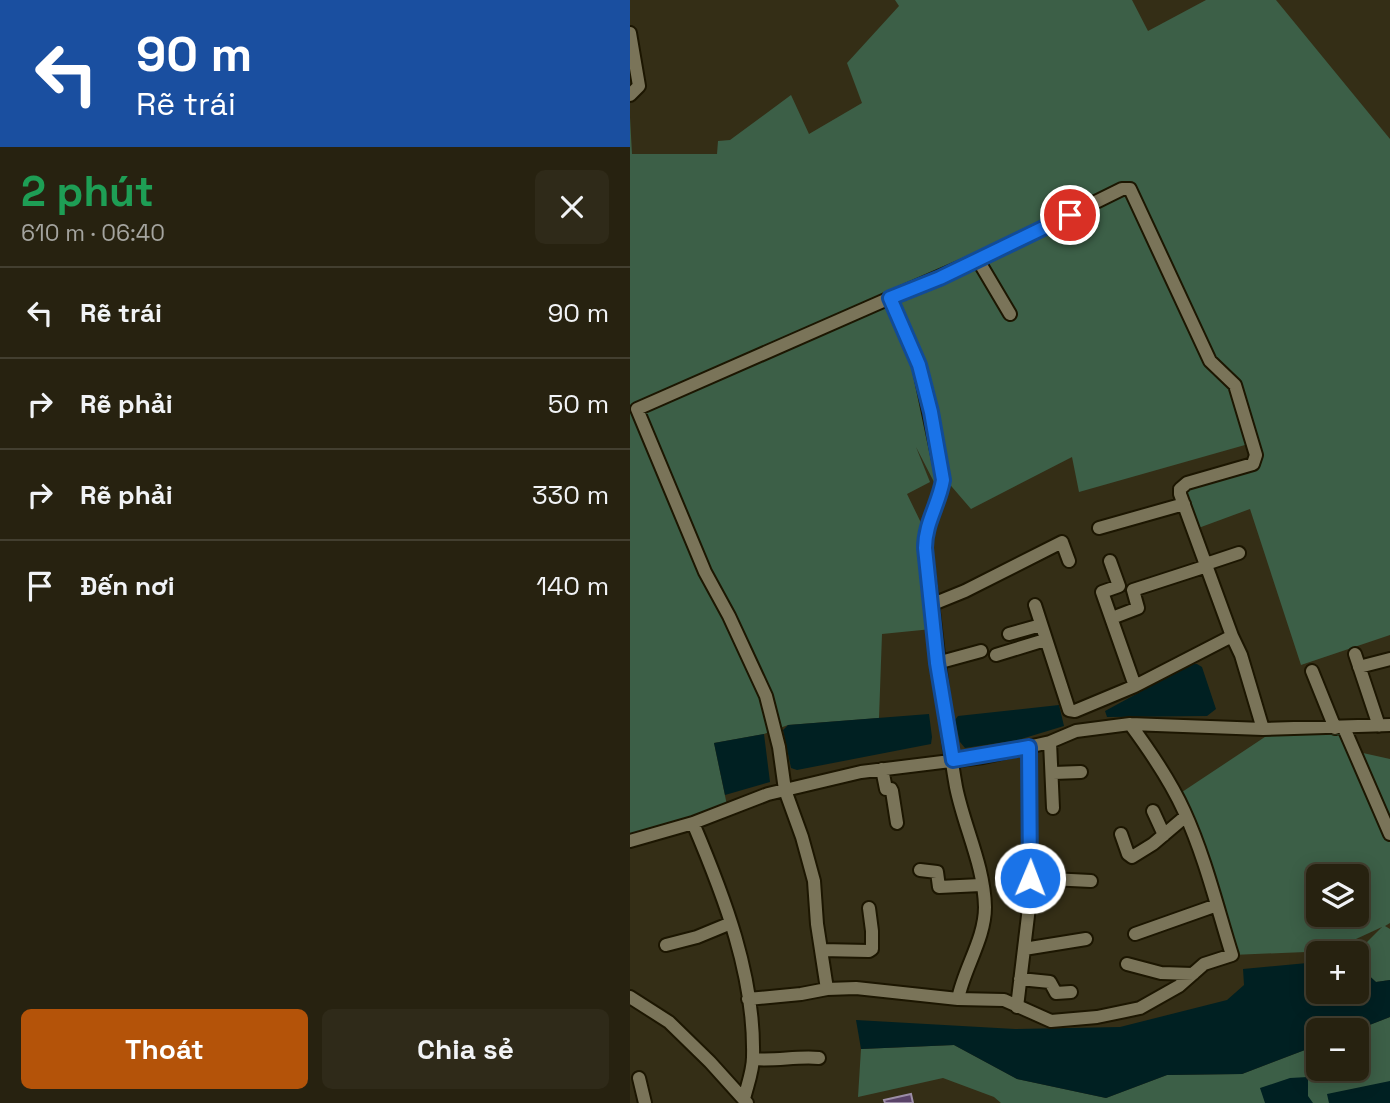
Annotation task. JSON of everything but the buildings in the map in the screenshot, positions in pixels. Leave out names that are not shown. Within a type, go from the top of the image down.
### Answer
[{"type":"street","points":[[630,33],[639,86],[630,95]]},
{"type":"street","points":[[827,989],[814,881],[785,790],[779,747],[766,696],[636,429],[637,410],[978,260],[1122,188],[1130,188],[1210,361],[1236,385],[1256,455],[1253,464],[1183,486],[1180,494],[1241,655],[1263,729]]},
{"type":"street","points":[[978,260],[1010,314]]},
{"type":"street","points":[[890,298],[919,365],[931,412],[943,480],[925,531],[937,663],[957,788],[975,849],[985,906],[983,925],[960,984],[958,999]]},
{"type":"street","points":[[1099,528],[1184,504]]},
{"type":"street","points":[[933,604],[965,591],[1062,542],[1069,561]]},
{"type":"street","points":[[1112,618],[1138,608],[1133,590],[1239,553]]},
{"type":"street","points":[[1110,561],[1119,586],[1102,592],[1135,686]]},
{"type":"street","points":[[1035,605],[1076,731]]},
{"type":"street","points":[[1009,634],[1041,625]]},
{"type":"street","points":[[1069,710],[1075,711],[1135,686],[1232,636]]},
{"type":"street","points":[[996,655],[1045,640]]},
{"type":"street","points":[[937,663],[981,651]]},
{"type":"street","points":[[630,841],[693,823],[768,794],[882,769],[1029,747],[1076,731],[1130,724],[1263,729],[1385,726],[1357,661],[1390,659]]},
{"type":"street","points":[[1312,671],[1390,834]]},
{"type":"street","points":[[748,999],[856,988],[958,999],[1004,1000],[1051,1021],[1097,1017],[1140,1008],[1179,986],[1204,964],[1232,955],[1200,848],[1186,816],[1152,753],[1130,724]]},
{"type":"street","points":[[1050,742],[1053,808]]},
{"type":"street","points":[[1017,1007],[1030,878],[1029,747]]},
{"type":"street","points":[[882,769],[886,789],[891,789],[892,792],[897,823]]},
{"type":"street","points":[[1053,773],[1081,772]]},
{"type":"street","points":[[1153,811],[1164,835]]},
{"type":"street","points":[[1121,834],[1128,854],[1132,857],[1153,845],[1186,816]]},
{"type":"street","points":[[693,823],[716,876],[740,953],[754,1059],[746,1101]]},
{"type":"street","points":[[920,870],[937,872],[939,887],[981,885]]},
{"type":"street","points":[[1030,878],[1091,880]]},
{"type":"street","points":[[1135,934],[1217,905]]},
{"type":"street","points":[[821,950],[872,949],[869,908]]},
{"type":"street","points":[[666,945],[697,937],[731,923]]},
{"type":"street","points":[[1024,950],[1086,939]]},
{"type":"street","points":[[1127,964],[1161,973],[1193,974]]},
{"type":"street","points":[[1020,979],[1050,982],[1056,993],[1071,992]]},
{"type":"street","points":[[630,997],[669,1022],[746,1101]]},
{"type":"street","points":[[754,1059],[771,1060],[798,1056],[819,1058]]},
{"type":"street","points":[[639,1078],[645,1103]]},
{"type":"green space","points":[[895,0],[1132,0],[1148,31],[1206,0],[1276,0],[1390,139],[1390,635],[1301,665],[1250,509],[1193,530],[1180,489],[1255,460],[1252,443],[1079,492],[1072,457],[971,509],[946,480],[934,482],[916,447],[930,482],[907,494],[925,531],[932,629],[882,634],[879,718],[788,725],[764,734],[714,743],[728,810],[630,841],[630,117],[632,154],[717,154],[718,141],[730,140],[791,95],[809,134],[862,103],[847,63],[899,6]]},
{"type":"green space","points":[[1344,728],[1354,751],[1390,759],[1390,923],[1385,926],[1390,929],[1390,980],[1376,982],[1369,976],[1368,941],[1382,927],[1352,941],[1306,941],[1306,952],[1232,955],[1176,796],[1277,729]]},
{"type":"green space","points":[[1390,1017],[1390,1103],[1001,1103],[994,1097],[943,1078],[858,1097],[861,1049],[954,1045],[1017,1079],[1106,1098],[1167,1075],[1242,1074],[1306,1050],[1306,1081],[1369,1081],[1369,1025]]},
{"type":"water","points":[[1191,664],[1202,667],[1216,709],[1207,716],[1107,717],[1105,711],[1140,692],[1144,686]]},
{"type":"water","points":[[1059,705],[1064,726],[1018,740],[965,748],[960,742],[955,720],[958,716]]},
{"type":"water","points":[[929,714],[931,744],[797,770],[791,768],[783,730],[788,725]]},
{"type":"water","points":[[764,734],[770,782],[725,795],[714,743]]},
{"type":"water","points":[[1306,963],[1306,1004],[1369,1004],[1369,976],[1376,982],[1390,980],[1390,1017],[1369,1025],[1369,1018],[1306,1018],[1306,1050],[1242,1074],[1167,1075],[1106,1098],[1017,1079],[954,1045],[861,1049],[856,1020],[1015,1029],[1120,1027],[1227,1000],[1244,985],[1243,969]]},
{"type":"water","points":[[1306,1077],[1308,1096],[1313,1103],[1265,1103],[1260,1088],[1290,1078]]},
{"type":"water","points":[[1390,1081],[1390,1103],[1329,1103],[1327,1094]]},
{"type":"route","points":[[1030,878],[1029,747],[983,757],[953,760],[937,663],[933,604],[925,548],[925,531],[943,480],[931,412],[919,365],[890,298],[940,278],[1070,215]]}]
